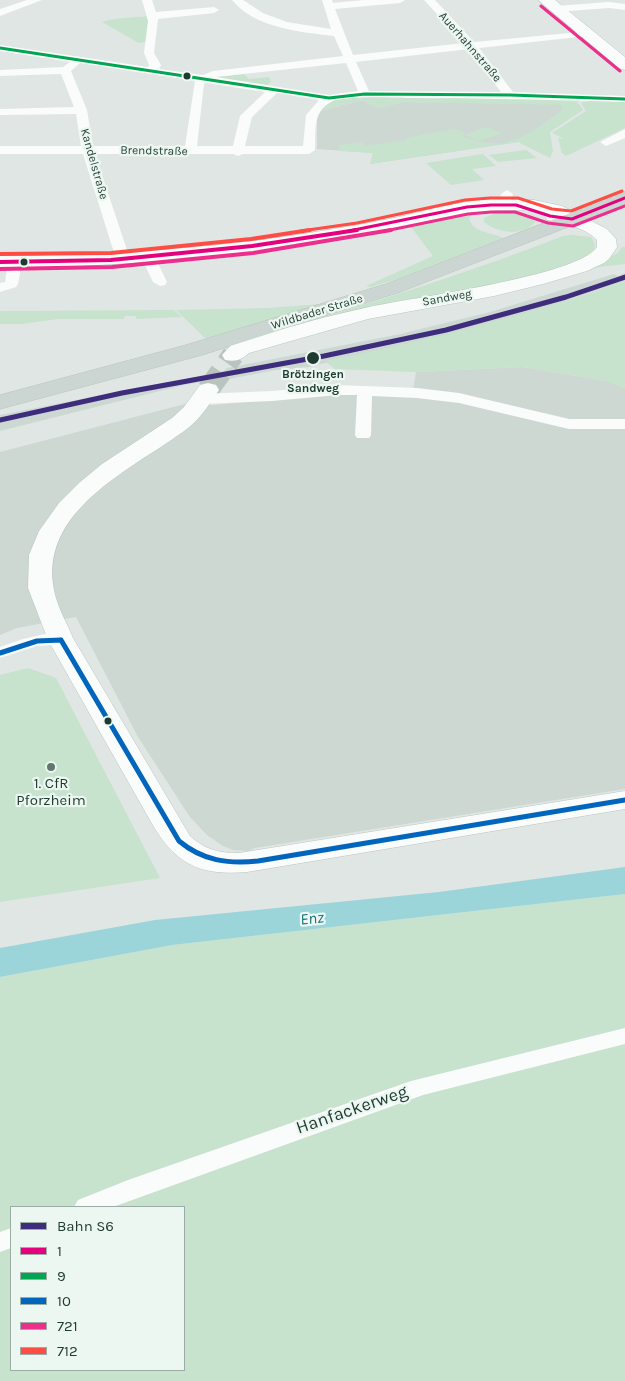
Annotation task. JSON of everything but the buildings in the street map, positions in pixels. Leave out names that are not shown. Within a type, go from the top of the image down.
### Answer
[{"type":"main road","name":"Wildbader Straße","points":[[0,402],[186,352],[350,302],[446,269],[625,198]]},
{"type":"street","points":[[20,0],[35,1]]},
{"type":"street","points":[[147,0],[152,16],[149,53],[155,65],[152,71]]},
{"type":"street","points":[[237,0],[260,16],[274,22],[292,27],[338,33]]},
{"type":"street","points":[[364,94],[338,33],[329,3],[400,0]]},
{"type":"street","name":"Auerhahnstraße","points":[[429,0],[473,47],[510,95]]},
{"type":"street","points":[[0,13],[35,1]]},
{"type":"street","points":[[551,4],[622,4]]},
{"type":"street","points":[[551,4],[625,65]]},
{"type":"street","points":[[152,16],[214,10]]},
{"type":"street","points":[[190,151],[199,83],[213,74],[587,33]]},
{"type":"street","points":[[0,48],[329,98],[364,94],[510,95],[625,99]]},
{"type":"street","points":[[0,73],[65,70],[80,60]]},
{"type":"street","name":"Kandelstraße","points":[[65,70],[81,110],[88,150],[123,259]]},
{"type":"street","points":[[238,152],[246,116],[274,90]]},
{"type":"street","name":"Brendstraße","points":[[0,150],[238,152],[309,150],[311,114],[329,98]]},
{"type":"street","points":[[0,112],[81,110]]},
{"type":"street","points":[[606,142],[625,133]]},
{"type":"street","points":[[4,287],[8,262],[148,257],[317,237],[467,207],[509,201],[540,213],[572,219]]},
{"type":"street","name":"Sandweg","points":[[233,354],[240,348],[335,320],[493,289],[542,278],[581,266],[604,253],[610,242],[599,231],[572,219]]},
{"type":"street","points":[[148,257],[160,282]]},
{"type":"street","points":[[625,424],[569,424],[458,398],[417,393],[338,390],[272,396],[205,394],[180,423],[91,484],[71,503],[56,523],[46,542],[42,557],[40,583],[61,640],[178,841],[192,853],[228,864],[258,861],[625,800]]},
{"type":"street","points":[[362,435],[365,390]]},
{"type":"street","points":[[0,653],[42,639],[52,638],[61,640]]},
{"type":"street","name":"Hanfackerweg","points":[[90,1206],[156,1180],[419,1087],[589,1047],[625,1036]]},
{"type":"shaded area","points":[[362,100],[378,108],[403,102],[562,104],[562,111],[518,142],[370,164],[373,153],[317,149],[317,112]]},
{"type":"shaded area","points":[[625,273],[625,281],[525,314],[471,329],[308,367],[276,370],[224,380],[222,378],[184,385],[0,431],[0,415],[400,334],[490,312],[614,274],[618,276]]},
{"type":"shaded area","points":[[523,367],[607,381],[625,388],[625,789],[255,848],[248,851],[233,850],[223,846],[207,835],[190,817],[138,737],[76,617],[17,628],[0,635],[0,452],[185,404],[214,405],[340,393],[412,396],[416,372]]},
{"type":"green space","points":[[149,16],[152,21],[145,42],[139,43],[102,22],[119,18]]},
{"type":"green space","points":[[244,74],[249,79],[269,77],[271,82],[267,85],[218,77]]},
{"type":"green space","points":[[420,96],[581,100],[576,103],[583,110],[550,132],[553,151],[550,158],[518,142],[370,164],[373,153],[340,151],[338,145],[361,142],[365,146],[407,140],[405,138],[454,129],[466,133],[462,136],[478,141],[504,142],[516,139],[538,128],[562,111],[562,105],[403,102],[378,108],[362,100],[316,112],[334,100],[363,97]]},
{"type":"green space","points":[[589,101],[625,101],[625,128],[566,156],[562,153],[558,138],[565,139],[552,133],[586,111],[581,103]]},
{"type":"green space","points":[[486,127],[502,133],[480,141],[464,135]]},
{"type":"green space","points":[[526,150],[537,158],[498,162],[489,155]]},
{"type":"green space","points":[[483,154],[496,166],[472,169],[484,180],[451,185],[426,163]]},
{"type":"green space","points":[[496,213],[517,213],[534,219],[535,222],[524,230],[503,231],[484,222],[484,218]]},
{"type":"green space","points":[[472,215],[469,218],[471,223],[479,230],[503,238],[397,279],[371,287],[366,286],[433,256],[411,227]]},
{"type":"green space","points":[[563,236],[591,237],[595,246],[591,254],[573,264],[496,285],[321,318],[443,279]]},
{"type":"green space","points":[[622,247],[625,247],[625,264],[599,267],[584,272],[580,271],[618,253]]},
{"type":"green space","points":[[625,281],[625,388],[607,381],[523,367],[416,372],[335,369],[325,361],[477,326]]},
{"type":"green space","points":[[321,304],[206,339],[176,310],[268,308]]},
{"type":"green space","points":[[174,310],[182,317],[136,319],[136,316],[125,316],[124,319],[58,319],[22,324],[0,324],[0,311]]},
{"type":"green space","name":"1. CfR Pforzheim","points":[[28,668],[56,678],[160,878],[0,902],[0,675]]},
{"type":"green space","points":[[625,894],[625,1381],[0,1381],[0,977],[172,945]]},
{"type":"water","name":"Enz","points":[[625,867],[625,894],[172,945],[0,977],[0,948],[155,920],[439,892]]},
{"type":"tunnel","points":[[208,390],[233,355]]},
{"type":"rail line","name":"S6","points":[[0,420],[122,393],[324,356],[446,330],[566,297],[625,277]]},
{"type":"transit line","name":"721","points":[[541,6],[620,71]]},
{"type":"transit line","name":"9","points":[[0,48],[329,98],[365,94],[510,95],[625,99]]},
{"type":"transit line","name":"712","points":[[0,254],[111,253],[251,239],[357,223],[465,200],[490,198],[518,198],[552,209],[571,211],[622,191]]},
{"type":"transit line","name":"1","points":[[0,262],[111,260],[252,246],[358,230],[467,207],[491,205],[516,205],[550,216],[572,219],[625,198]]},
{"type":"transit line","name":"721","points":[[0,269],[112,267],[253,253],[359,237],[468,214],[491,212],[515,212],[548,223],[573,226],[625,206]]},
{"type":"transit line","name":"10","points":[[61,640],[179,841],[196,854],[216,861],[236,863],[258,861],[625,800]]},
{"type":"transit line","name":"10","points":[[0,653],[37,641],[61,640]]},
{"type":"place","name":"Brötzingen Sandweg","points":[[313,358]]},
{"type":"place","name":"1. CfR Pforzheim","points":[[51,767]]}]
